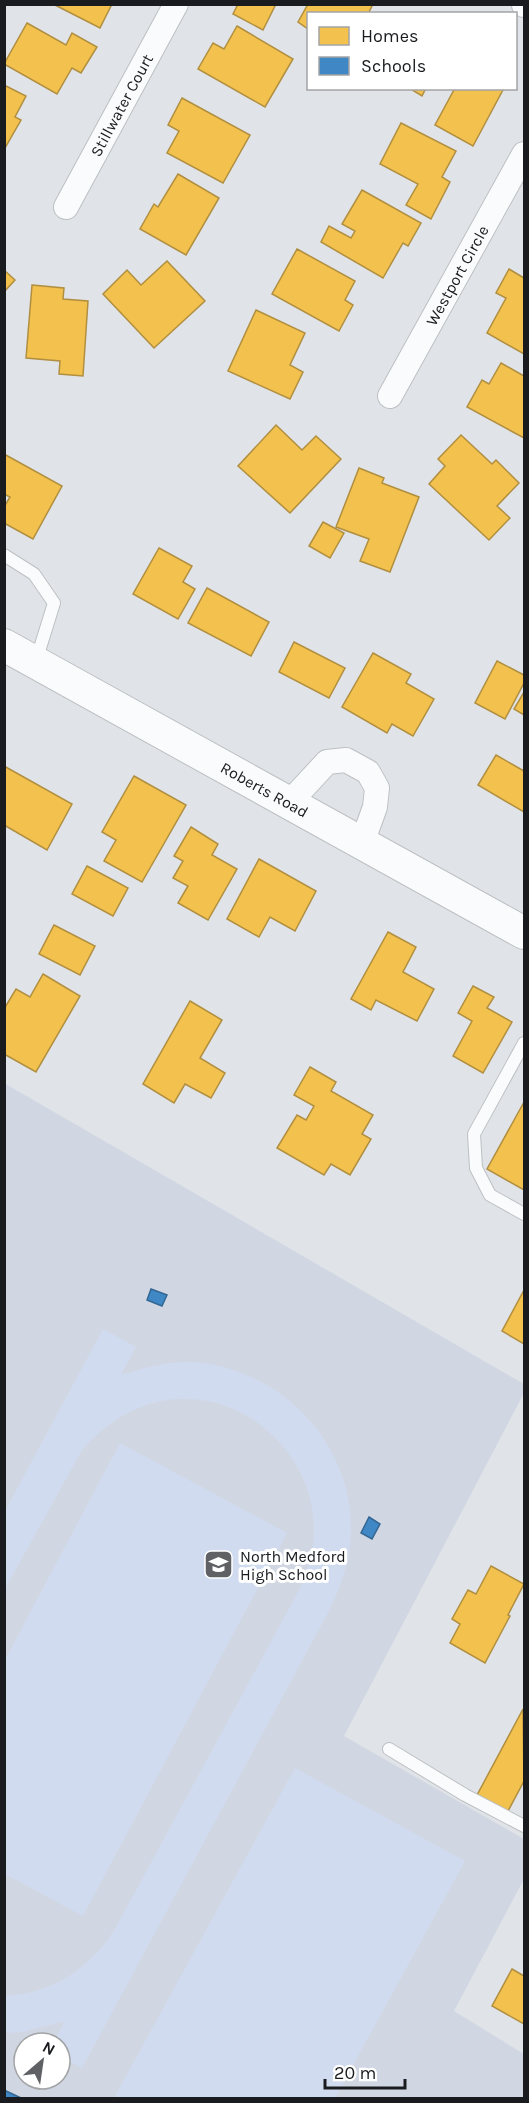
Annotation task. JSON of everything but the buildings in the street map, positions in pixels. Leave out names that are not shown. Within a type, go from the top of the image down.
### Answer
[{"type":"street","name":"Stillwater Court","points":[[66,207],[176,4]]},
{"type":"street","name":"Westport Circle","points":[[390,396],[525,154]]},
{"type":"street","name":"Roberts Road","points":[[4,645],[525,933]]},
{"type":"street","points":[[289,803],[327,762],[346,760],[368,772],[377,788],[375,807],[362,843]]},
{"type":"lane","points":[[4,555],[34,574],[54,603],[36,663]]},
{"type":"lane","points":[[525,1043],[474,1134],[476,1168],[490,1195],[525,1214]]},
{"type":"lane","points":[[389,1749],[465,1795],[524,1824]]},
{"type":"shaded area","name":"North Medford High School","points":[[4,1083],[524,1384],[524,1393],[344,1736],[524,1839],[524,1879],[454,2011],[524,2054],[524,2098],[5,2098]]},
{"type":"shaded area","points":[[103,1329],[136,1347],[121,1375],[154,1366],[188,1362],[221,1367],[252,1377],[280,1394],[304,1415],[324,1440],[339,1469],[349,1500],[351,1533],[349,1552],[345,1571],[331,1607],[82,2068],[72,2063],[72,2031],[60,2031],[65,2021],[27,2031],[5,2033],[5,1996],[39,1990],[68,1976],[94,1956],[115,1929],[299,1590],[311,1556],[314,1520],[308,1490],[295,1463],[277,1440],[254,1420],[228,1407],[198,1400],[167,1400],[154,1403],[131,1412],[100,1432],[82,1450],[5,1589],[5,1511]]},
{"type":"shaded area","points":[[120,1443],[287,1533],[83,1916],[5,1874],[5,1660]]},
{"type":"shaded area","points":[[295,1768],[465,1861],[335,2098],[114,2098]]},
{"type":"place","name":"North Medford High School","points":[[219,1565]]}]
